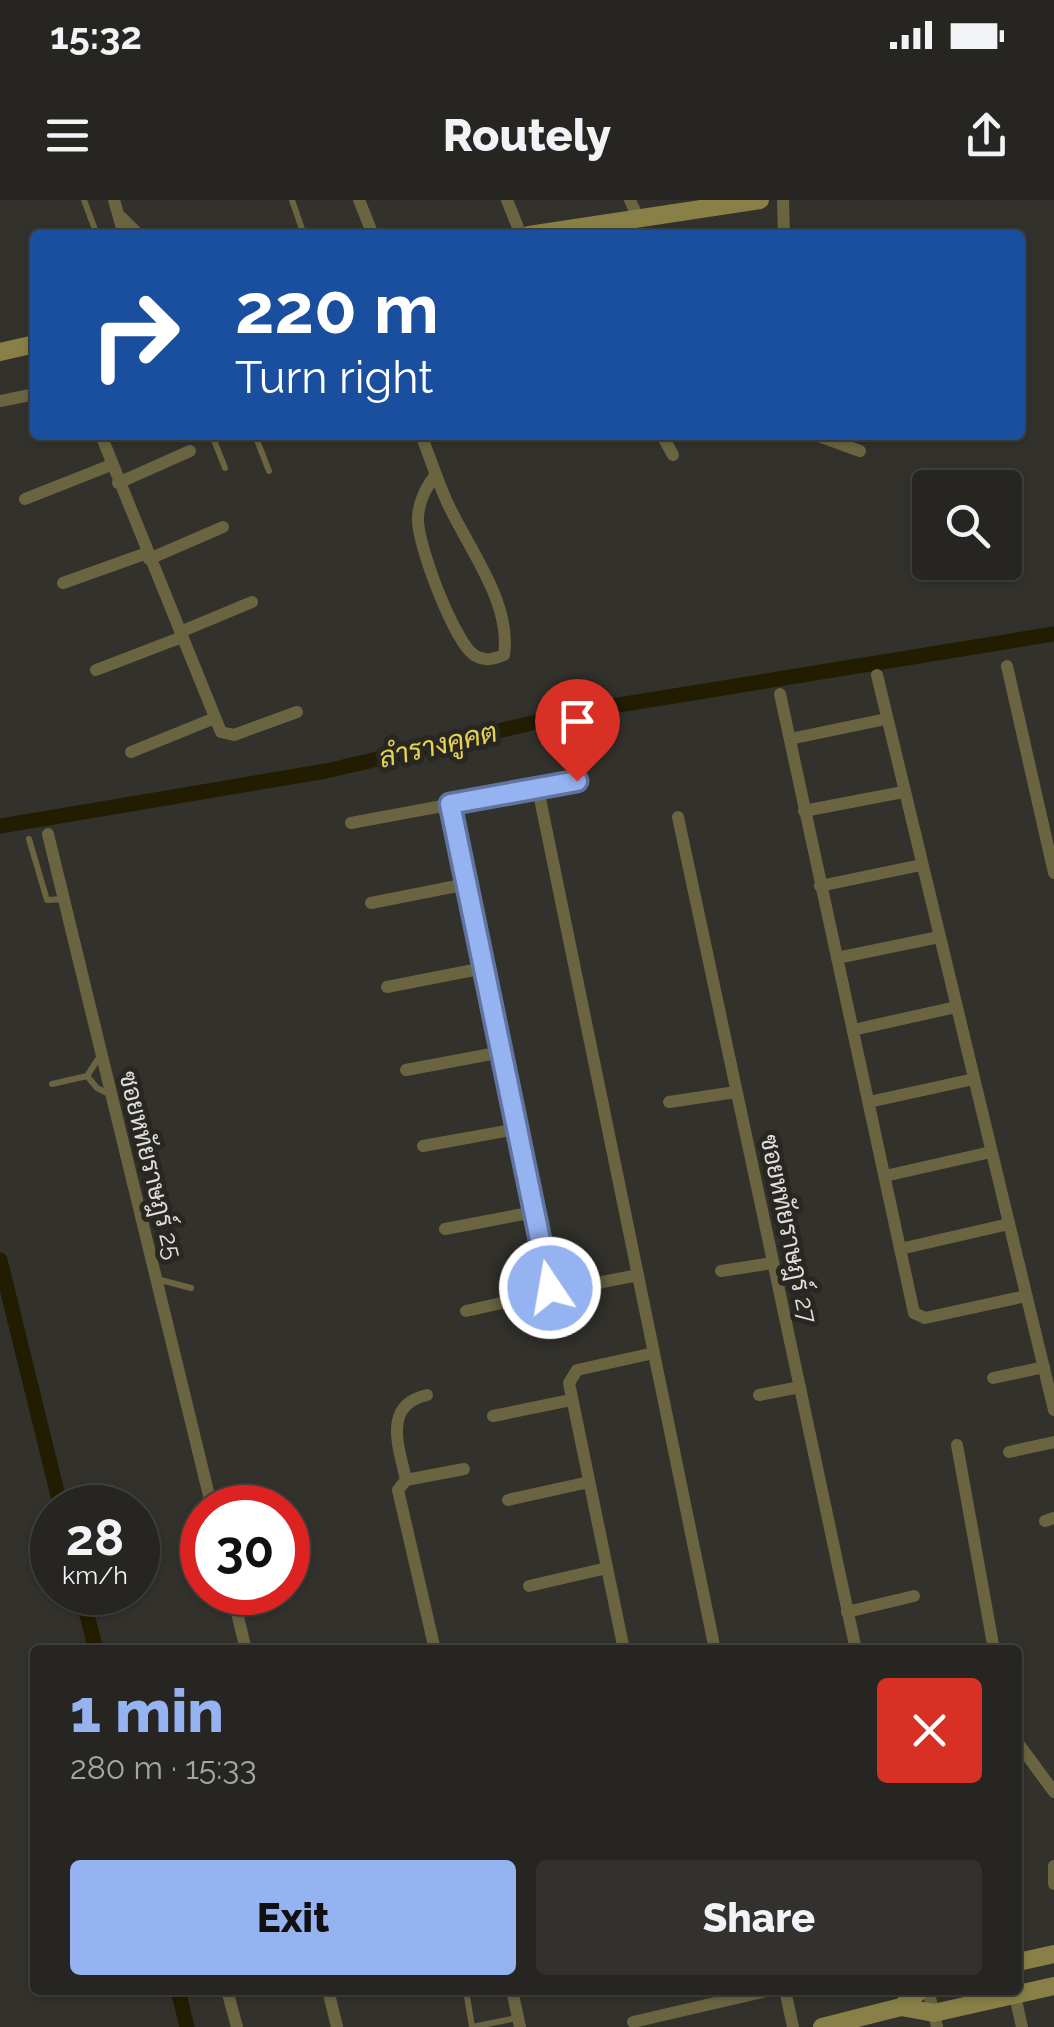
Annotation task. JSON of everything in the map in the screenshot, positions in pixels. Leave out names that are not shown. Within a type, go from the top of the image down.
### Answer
[{"type":"main road","points":[[585,230],[760,200]]},
{"type":"main road","points":[[0,351],[30,345]]},
{"type":"main road","points":[[1022,1961],[1054,1954]]},
{"type":"main road","points":[[1022,1994],[1054,1986]]},
{"type":"main road","points":[[822,2027],[902,2007],[918,1995]]},
{"type":"main road","points":[[902,2007],[936,2020],[1019,1995]]},
{"type":"street","points":[[114,200],[123,230]]},
{"type":"street","points":[[359,200],[370,230]]},
{"type":"street","points":[[507,200],[522,230]]},
{"type":"street","points":[[630,200],[638,218]]},
{"type":"street","points":[[782,200],[784,230]]},
{"type":"street","points":[[121,217],[134,230]]},
{"type":"street","points":[[0,401],[30,395]]},
{"type":"street","points":[[103,440],[221,732],[234,735],[296,712]]},
{"type":"street","points":[[423,440],[507,635],[504,655],[490,660],[475,656],[464,642],[424,550],[417,522],[422,495],[436,474]]},
{"type":"street","points":[[665,440],[673,456]]},
{"type":"street","points":[[830,440],[860,451]]},
{"type":"street","points":[[118,483],[190,451]]},
{"type":"street","points":[[25,499],[111,465]]},
{"type":"street","points":[[64,584],[223,527]]},
{"type":"street","points":[[96,670],[252,602]]},
{"type":"street","points":[[1007,666],[1054,873]]},
{"type":"street","points":[[877,675],[1054,1410]]},
{"type":"street","points":[[780,694],[914,1314],[920,1318],[1026,1296]]},
{"type":"street","points":[[131,752],[215,718]]},
{"type":"street","points":[[790,739],[886,719]]},
{"type":"street","points":[[350,823],[577,781]]},
{"type":"street","points":[[538,789],[714,1645]]},
{"type":"street","points":[[804,812],[903,792]]},
{"type":"street","points":[[450,804],[551,1292]]},
{"type":"street","name":"ซอยหทัยราษฎร์ 27","points":[[678,817],[855,1645]]},
{"type":"street","name":"ซอยหทัยราษฎร์ 25","points":[[48,834],[206,1485]]},
{"type":"street","points":[[820,886],[921,865]]},
{"type":"street","points":[[371,903],[467,884]]},
{"type":"street","points":[[836,958],[940,937]]},
{"type":"street","points":[[387,987],[484,968]]},
{"type":"street","points":[[853,1030],[956,1007]]},
{"type":"street","points":[[406,1070],[502,1052]]},
{"type":"street","points":[[869,1102],[974,1079]]},
{"type":"street","points":[[669,1102],[736,1092]]},
{"type":"street","points":[[424,1146],[518,1129]]},
{"type":"street","points":[[885,1176],[991,1152]]},
{"type":"street","points":[[445,1229],[534,1212]]},
{"type":"street","points":[[900,1249],[1009,1224]]},
{"type":"street","points":[[721,1271],[773,1263]]},
{"type":"street","points":[[466,1310],[638,1275]]},
{"type":"street","points":[[623,1645],[571,1400],[570,1378],[577,1370],[654,1353]]},
{"type":"street","points":[[993,1378],[1044,1367]]},
{"type":"street","points":[[759,1395],[800,1387]]},
{"type":"street","points":[[406,1480],[395,1424],[400,1410],[414,1398],[427,1395]]},
{"type":"street","points":[[493,1416],[571,1400]]},
{"type":"street","points":[[1009,1452],[1054,1442]]},
{"type":"street","points":[[957,1445],[993,1645]]},
{"type":"street","points":[[433,1645],[398,1490],[406,1480],[464,1469]]},
{"type":"street","points":[[508,1500],[589,1482]]},
{"type":"street","points":[[528,1586],[606,1568]]},
{"type":"street","points":[[847,1612],[914,1596]]},
{"type":"street","points":[[238,1615],[245,1645]]},
{"type":"street","points":[[1022,1748],[1054,1792]]},
{"type":"street","points":[[1054,1866],[1054,1884]]},
{"type":"street","points":[[228,1995],[237,2027]]},
{"type":"street","points":[[329,1995],[337,2027]]},
{"type":"street","points":[[513,1995],[519,2022]]},
{"type":"street","points":[[633,2022],[749,1995]]},
{"type":"street","points":[[786,1995],[793,2027]]},
{"type":"street","points":[[927,1995],[936,2020]]},
{"type":"street","points":[[1015,1996],[1022,2027]]},
{"type":"lane","points":[[84,200],[96,230]]},
{"type":"lane","points":[[292,200],[302,230]]},
{"type":"lane","points":[[214,440],[225,468]]},
{"type":"lane","points":[[257,440],[268,471]]},
{"type":"lane","points":[[29,839],[47,900],[64,899]]},
{"type":"lane","points":[[52,1084],[88,1076],[101,1055]]},
{"type":"lane","points":[[88,1076],[97,1088],[111,1095]]},
{"type":"lane","points":[[155,1279],[191,1288]]},
{"type":"lane","points":[[467,1995],[472,2027],[519,2022]]},
{"type":"waterway","name":"ลำรางคูคต","points":[[0,826],[326,771],[588,710],[1054,634]]},
{"type":"waterway","points":[[0,1260],[55,1485]]},
{"type":"waterway","points":[[87,1615],[95,1645]]},
{"type":"waterway","points":[[179,1995],[187,2027]]},
{"type":"route","points":[[550,1288],[450,804],[577,781]]}]
